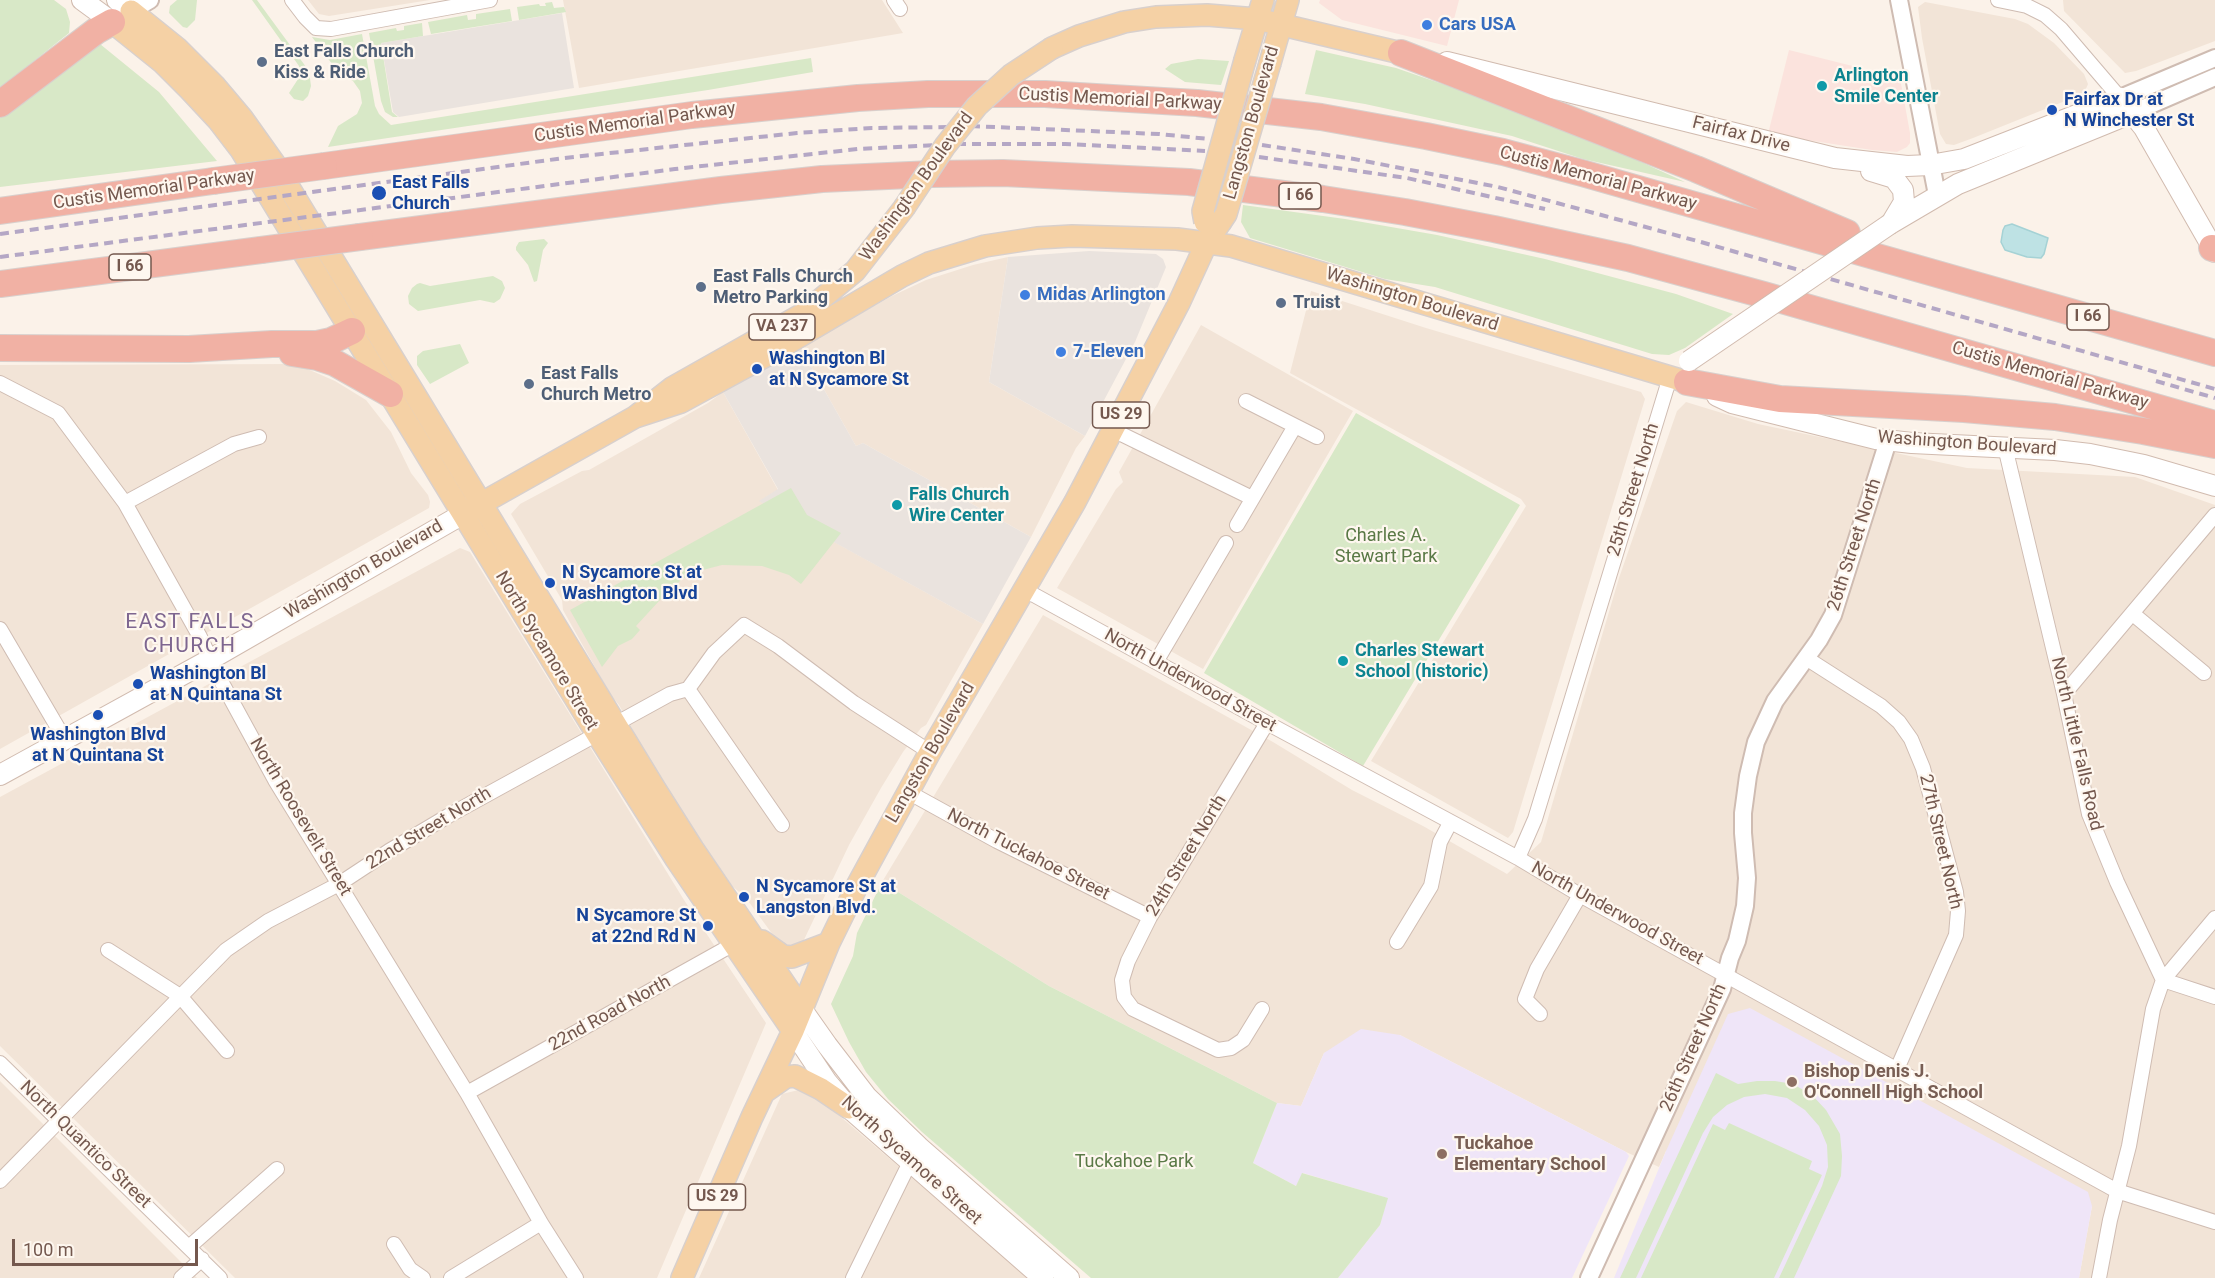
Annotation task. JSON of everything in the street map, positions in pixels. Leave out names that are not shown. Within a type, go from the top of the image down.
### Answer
[{"type":"highway","points":[[0,104],[120,11]]},
{"type":"highway","points":[[1401,53],[1696,169],[1970,283]]},
{"type":"highway","name":"Custis Memorial Parkway","points":[[0,211],[692,115],[815,101],[973,93],[1143,98],[1310,116],[1469,144],[1582,173],[2211,352]]},
{"type":"highway","name":"Custis Memorial Parkway","points":[[0,284],[721,190],[822,180],[1003,173],[1189,182],[1405,212],[1494,228],[1628,258],[2215,424]]},
{"type":"highway","points":[[0,348],[189,349],[317,344],[361,327]]},
{"type":"highway","points":[[223,347],[317,357],[342,367],[390,394]]},
{"type":"highway","points":[[1682,374],[1758,396],[2055,417],[2143,431],[2215,446]]},
{"type":"main road","name":"North Sycamore Street","points":[[82,0],[120,11],[229,134],[361,327],[606,729],[693,849],[793,1031],[827,1082],[849,1108],[914,1155],[1069,1278]]},
{"type":"main road","name":"Langston Boulevard","points":[[682,1278],[793,1031],[829,943],[930,752],[1025,590],[1113,430],[1179,303],[1210,229],[1226,214],[1288,0]]},
{"type":"main road","name":"Langston Boulevard","points":[[1210,229],[1203,211],[1260,9]]},
{"type":"main road","name":"Fairfax Drive","points":[[1260,9],[1282,23],[1401,53],[1459,64],[1623,107],[1835,158],[1887,164],[1930,165],[1964,159],[2126,105]]},
{"type":"main road","name":"Washington Boulevard","points":[[0,775],[212,658],[635,417],[672,388],[774,332],[824,299],[855,271],[904,208],[945,146],[976,106],[1011,75],[1052,48],[1091,31],[1140,19],[1260,9]]},
{"type":"main road","name":"Fairfax Drive","points":[[1890,224],[1958,184],[2126,105]]},
{"type":"main road","points":[[2126,105],[2147,133],[2214,250]]},
{"type":"main road","points":[[1682,374],[1890,224],[1900,210],[1904,199],[1899,183],[1887,175],[1835,158]]},
{"type":"main road","name":"Washington Boulevard","points":[[635,417],[681,402],[773,352],[902,276],[954,255],[1001,243],[1052,237],[1116,236],[1210,229],[1231,246],[1682,374],[1732,403],[1888,441],[2055,450],[2144,465],[2215,486]]},
{"type":"main road","name":"North Sycamore Street","points":[[361,327],[390,394],[472,508]]},
{"type":"main road","name":"North Sycamore Street","points":[[743,939],[801,1008],[827,1046],[914,1155],[1043,1278]]},
{"type":"main road","points":[[743,939],[789,957],[796,957],[829,943]]},
{"type":"main road","points":[[765,1092],[786,1077],[795,1076],[821,1089],[849,1108]]},
{"type":"street","points":[[120,11],[150,0]]},
{"type":"street","points":[[292,0],[316,28],[331,29],[490,0]]},
{"type":"street","points":[[1899,0],[1937,195]]},
{"type":"street","points":[[1998,0],[2039,5],[2126,105]]},
{"type":"street","name":"Fairfax Drive","points":[[2126,105],[2215,58]]},
{"type":"street","name":"Fairfax Drive","points":[[2126,105],[2215,77]]},
{"type":"street","name":"25th Street North","points":[[1518,858],[1535,819],[1682,374]]},
{"type":"street","name":"North Roosevelt Street","points":[[0,383],[58,413],[125,503],[212,658],[221,681],[276,780],[468,1093],[576,1278]]},
{"type":"street","points":[[1246,401],[1317,437]]},
{"type":"street","points":[[1237,525],[1295,426]]},
{"type":"street","points":[[1113,430],[1252,498]]},
{"type":"street","points":[[125,503],[234,444],[259,437]]},
{"type":"street","name":"26th Street North","points":[[1589,1278],[1722,990],[1746,901],[1747,878],[1743,824],[1750,765],[1758,737],[1770,709],[1826,629],[1836,607],[1888,441]]},
{"type":"street","name":"North Little Falls Road","points":[[2005,447],[2064,694],[2089,814],[2117,882],[2163,980]]},
{"type":"street","points":[[2064,694],[2215,516]]},
{"type":"street","points":[[1156,662],[1226,543]]},
{"type":"street","name":"North Underwood Street","points":[[1025,590],[1518,858],[1580,895],[2117,1191],[2215,1222]]},
{"type":"street","points":[[2133,614],[2204,673]]},
{"type":"street","points":[[783,825],[688,689],[714,653],[744,625],[778,646],[811,673],[857,705],[930,752]]},
{"type":"street","points":[[0,629],[65,740]]},
{"type":"street","name":"27th Street North","points":[[1806,658],[1881,706],[1899,722],[1911,739],[1923,768],[1956,892],[1959,911],[1956,935],[1898,1069]]},
{"type":"street","name":"22nd Street North","points":[[0,1181],[226,950],[268,921],[339,884],[448,816],[669,694],[688,689]]},
{"type":"street","name":"24th Street North","points":[[1262,1009],[1243,1040],[1231,1048],[1218,1050],[1136,1011],[1123,994],[1123,975],[1150,917],[1267,723]]},
{"type":"street","name":"North Tuckahoe Street","points":[[908,792],[997,841],[1150,917]]},
{"type":"street","points":[[1397,942],[1418,912],[1431,886],[1440,842],[1450,823]]},
{"type":"street","points":[[1540,1014],[1525,999],[1542,959],[1580,895]]},
{"type":"street","points":[[2099,1278],[2129,1146],[2153,1009],[2163,980],[2215,918]]},
{"type":"street","name":"22nd Road North","points":[[468,1093],[743,939]]},
{"type":"street","points":[[108,950],[180,996],[227,1051]]},
{"type":"street","points":[[2163,980],[2215,997]]},
{"type":"street","name":"North Quantico Street","points":[[0,1063],[61,1120],[220,1278]]},
{"type":"street","points":[[853,1278],[914,1155]]},
{"type":"street","points":[[189,1247],[276,1169]]},
{"type":"street","points":[[450,1278],[542,1223]]},
{"type":"street","points":[[394,1244],[410,1269],[423,1278]]},
{"type":"street","points":[[181,1278],[202,1259]]},
{"type":"shaded area","points":[[308,0],[430,0],[329,16],[319,14]]},
{"type":"shaded area","points":[[563,0],[882,0],[903,33],[579,88]]},
{"type":"shaded area","points":[[1320,0],[1459,0],[1447,46],[1342,20],[1319,3]]},
{"type":"shaded area","points":[[2063,0],[2215,0],[2215,41],[2136,71],[2125,73],[2064,11]]},
{"type":"shaded area","points":[[1925,2],[2015,19],[2028,24],[2054,43],[2084,74],[2088,84],[2085,91],[1973,138],[1954,145],[1946,144],[1940,134],[1922,38],[1918,7]]},
{"type":"shaded area","points":[[562,13],[574,88],[399,117],[393,112],[381,43]]},
{"type":"shaded area","points":[[1789,50],[1900,78],[1910,133],[1910,143],[1907,147],[1897,152],[1872,150],[1768,134]]},
{"type":"shaded area","points":[[1089,251],[1156,254],[1163,259],[1166,267],[1135,342],[1085,436],[989,382],[1008,257]]},
{"type":"shaded area","points":[[1008,257],[989,382],[1085,436],[1076,448],[1031,537],[863,443],[856,446],[800,347],[892,296],[926,280]]},
{"type":"shaded area","points":[[1311,291],[1641,392],[1645,399],[1513,832],[1508,838],[1371,761],[1526,506],[1521,499],[1290,373]]},
{"type":"shaded area","points":[[1201,325],[1353,411],[1203,669],[1057,588],[1116,489],[1123,482],[1119,472]]},
{"type":"shaded area","points":[[800,347],[856,446],[863,443],[1031,537],[983,624],[759,501],[778,489],[723,392]]},
{"type":"shaded area","points":[[296,364],[335,381],[366,400],[391,432],[411,473],[428,495],[429,508],[0,749],[0,365]]},
{"type":"shaded area","points":[[723,392],[778,490],[760,501],[983,624],[926,725],[921,728],[903,752],[881,788],[849,845],[802,944],[797,948],[781,946],[746,898],[730,884],[669,792],[634,736],[619,705],[610,694],[563,610],[562,600],[511,514],[520,504],[582,471],[589,470],[708,403]]},
{"type":"shaded area","points":[[1686,402],[1758,424],[1967,468],[2135,477],[2215,505],[2215,1278],[2079,1278],[2092,1206],[1666,1151],[1659,1167],[1400,1035],[1324,1053],[1301,1106],[1277,1103],[1049,986],[882,882],[1043,615],[1273,742],[1352,790],[1423,826],[1507,874],[1541,842],[1619,578],[1677,411]]},
{"type":"shaded area","points":[[460,548],[470,552],[684,900],[766,1023],[657,1278],[235,1278],[0,1046],[0,797]]},
{"type":"shaded area","name":"Bishop Denis J. O'Connell High School","points":[[1750,1008],[2088,1192],[2092,1206],[2079,1278],[1614,1278],[1666,1151],[1728,1014]]},
{"type":"shaded area","name":"Tuckahoe Elementary School","points":[[1361,1029],[1400,1035],[1626,1152],[1629,1156],[1572,1278],[1338,1278],[1380,1225],[1387,1198],[1303,1173],[1296,1186],[1253,1163],[1277,1103],[1301,1106],[1324,1053]]},
{"type":"shaded area","points":[[0,1081],[197,1278],[0,1278]]},
{"type":"shaded area","points":[[807,1088],[1029,1278],[699,1278],[782,1094]]},
{"type":"green space","points":[[0,0],[54,0],[66,9],[70,22],[69,33],[0,88]]},
{"type":"green space","points":[[177,0],[197,0],[195,20],[187,28],[169,13],[170,6]]},
{"type":"green space","points":[[252,0],[257,0],[309,71],[311,86],[308,96],[303,101],[294,99],[289,93],[300,76],[299,66]]},
{"type":"green space","points":[[552,2],[554,8],[564,7],[566,12],[519,20],[517,7],[539,4],[546,6],[545,3]]},
{"type":"green space","points":[[510,9],[512,21],[431,34],[428,22],[467,15],[468,20],[476,19],[476,14]]},
{"type":"green space","points":[[422,23],[423,36],[381,43],[392,112],[398,117],[393,117],[385,112],[381,101],[369,33],[396,28],[397,31],[404,30],[404,26]]},
{"type":"green space","points":[[362,34],[375,106],[379,114],[391,125],[811,58],[813,72],[328,147],[338,126],[357,114],[362,103],[360,91],[353,81],[338,72],[312,37],[330,40]]},
{"type":"green space","points":[[100,44],[159,92],[217,161],[0,187],[0,118]]},
{"type":"green space","points":[[1316,50],[1396,68],[1558,124],[1685,182],[1583,159],[1512,136],[1365,104],[1305,94]]},
{"type":"green space","points":[[1198,59],[1229,61],[1221,85],[1185,82],[1165,69],[1171,64]]},
{"type":"green space","points":[[1243,205],[1437,235],[1545,259],[1676,294],[1733,314],[1685,348],[1669,355],[1652,354],[1435,287],[1385,279],[1250,238],[1241,222]]},
{"type":"green space","points":[[544,239],[548,243],[543,250],[537,281],[534,282],[528,265],[516,247],[519,242]]},
{"type":"green space","points":[[493,276],[502,281],[505,288],[500,299],[494,303],[480,300],[418,311],[409,304],[408,296],[412,288],[420,283],[430,286]]},
{"type":"green space","points":[[460,344],[469,363],[430,384],[417,365],[417,356],[423,351]]},
{"type":"green space","name":"Charles A. Stewart Park","points":[[1356,413],[1520,505],[1363,766],[1204,673]]},
{"type":"green space","points":[[791,488],[807,515],[841,533],[801,584],[789,575],[762,566],[722,565],[695,572],[681,580],[659,601],[636,626],[640,630],[632,639],[618,646],[602,667],[570,610]]},
{"type":"green space","name":"Tuckahoe Park","points":[[882,882],[1049,986],[1277,1103],[1253,1163],[1296,1186],[1302,1173],[1388,1198],[1380,1225],[1338,1278],[1091,1278],[922,1132],[888,1099],[866,1072],[849,1042],[831,1004],[853,956],[857,933]]},
{"type":"green space","points":[[1716,1073],[1738,1084],[1775,1081],[1793,1084],[1812,1095],[1826,1110],[1840,1134],[1841,1176],[1794,1278],[1779,1278],[1822,1186],[1828,1167],[1827,1145],[1819,1126],[1805,1110],[1787,1098],[1765,1094],[1744,1097],[1727,1105],[1713,1117],[1703,1133],[1636,1278],[1620,1278]]},
{"type":"green space","points":[[1729,1123],[1812,1161],[1809,1169],[1822,1175],[1774,1278],[1641,1278],[1713,1124],[1725,1130]]},
{"type":"water","points":[[2012,224],[2048,238],[2041,258],[2027,257],[2005,250],[2001,242],[2003,230],[2005,226]]},
{"type":"railway","points":[[971,126],[1159,134],[1209,139]]},
{"type":"railway","points":[[0,234],[564,158],[797,133],[872,128],[950,127]]},
{"type":"railway","points":[[957,144],[1065,144],[1205,151]]},
{"type":"railway","points":[[0,257],[675,169],[858,149],[936,145]]},
{"type":"railway","points":[[1262,145],[1354,159],[1498,187],[1701,242],[2215,389]]},
{"type":"railway","points":[[1259,157],[1407,178],[1545,209]]},
{"type":"railway","points":[[2156,381],[2215,398]]},
{"type":"place","name":"Cars USA","points":[[1427,25]]},
{"type":"place","name":"East Falls Church Kiss & Ride","points":[[262,62]]},
{"type":"place","name":"Arlington Smile Center","points":[[1822,86]]},
{"type":"place","name":"Fairfax Dr at N Winchester St","points":[[2052,110]]},
{"type":"place","name":"East Falls Church","points":[[379,193]]},
{"type":"place","name":"East Falls Church Metro Parking","points":[[701,287]]},
{"type":"place","name":"Midas Arlington","points":[[1025,295]]},
{"type":"place","name":"Truist","points":[[1281,303]]},
{"type":"place","name":"7-Eleven","points":[[1061,352]]},
{"type":"place","name":"Washington Bl at N Sycamore St","points":[[757,369]]},
{"type":"place","name":"East Falls Church Metro","points":[[529,384]]},
{"type":"place","name":"Falls Church Wire Center","points":[[897,505]]},
{"type":"place","name":"N Sycamore St at Washington Blvd","points":[[550,583]]},
{"type":"place","name":"Charles Stewart School (historic)","points":[[1343,661]]},
{"type":"place","name":"Washington Bl at N Quintana St","points":[[138,684]]},
{"type":"place","name":"Washington Blvd at N Quintana St","points":[[98,715]]},
{"type":"place","name":"N Sycamore St at Langston Blvd.","points":[[744,897]]},
{"type":"place","name":"N Sycamore St at 22nd Rd N","points":[[708,926]]},
{"type":"place","name":"Bishop Denis J. O'Connell High School","points":[[1792,1082]]},
{"type":"place","name":"Tuckahoe Elementary School","points":[[1442,1154]]},
{"type":"district","name":"EAST FALLS CHURCH","points":[[190,635]]}]
